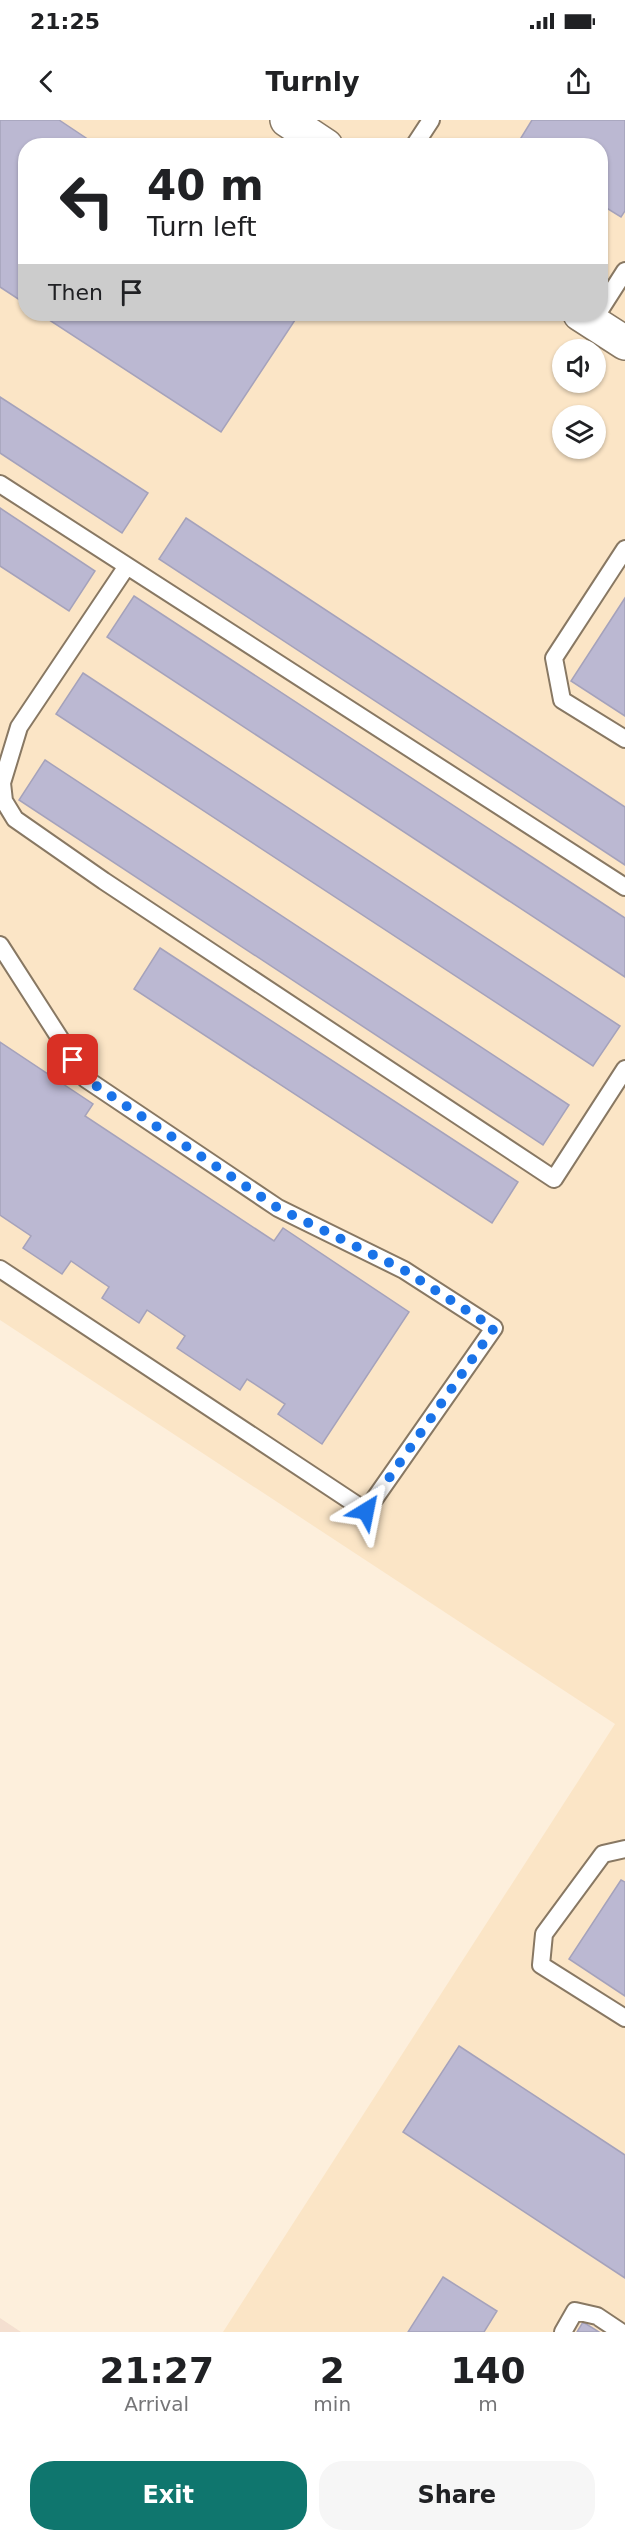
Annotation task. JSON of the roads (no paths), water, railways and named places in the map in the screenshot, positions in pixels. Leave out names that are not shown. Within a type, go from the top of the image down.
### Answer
[{"type":"street","points":[[287,120],[314,138]]},
{"type":"street","points":[[600,321],[625,343]]},
{"type":"lane","points":[[419,138],[431,120]]},
{"type":"lane","points":[[608,294],[625,271]]},
{"type":"lane","points":[[0,484],[625,886]]},
{"type":"lane","points":[[625,549],[554,658],[562,700],[625,739]]},
{"type":"lane","points":[[127,566],[19,727],[2,783],[4,801],[15,819],[104,881],[554,1179],[625,1069]]},
{"type":"lane","points":[[0,945],[86,1079],[278,1208],[404,1270],[494,1328],[366,1511],[0,1269]]},
{"type":"lane","points":[[625,1849],[603,1854],[543,1934],[541,1965],[625,2018]]},
{"type":"lane","points":[[563,2332],[575,2311],[597,2316],[621,2332]]}]
